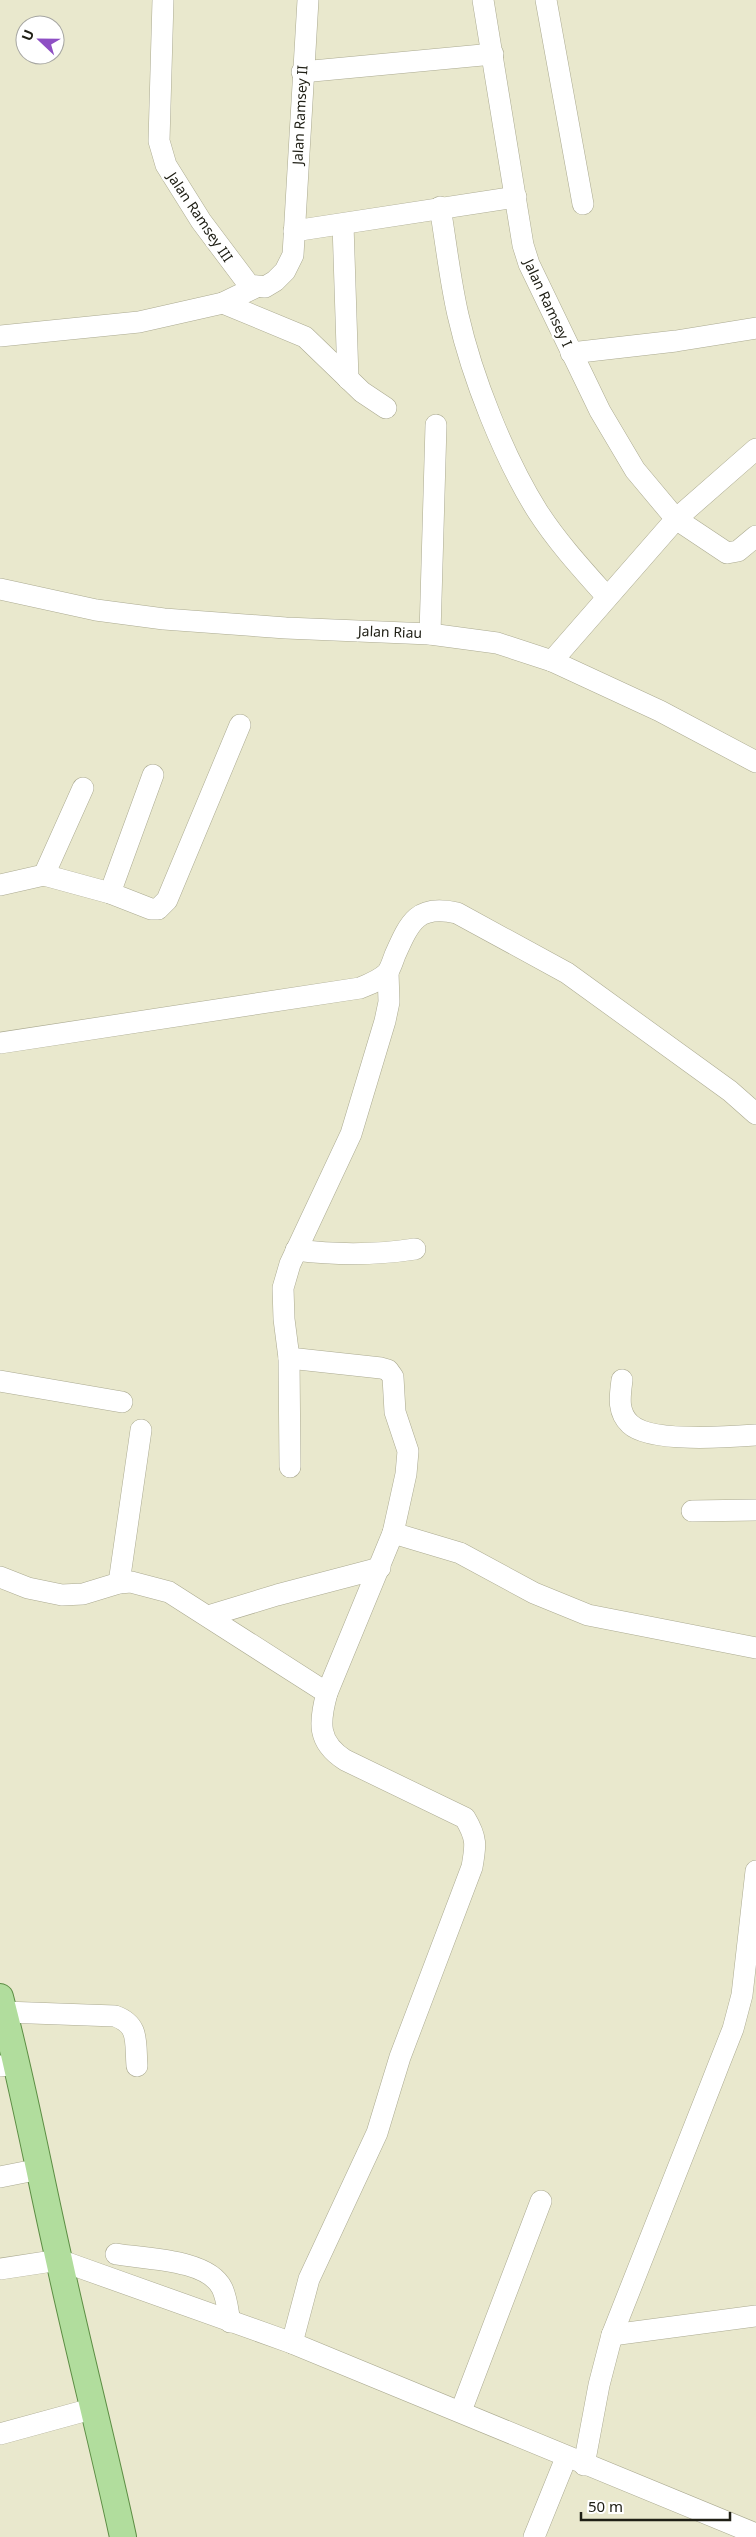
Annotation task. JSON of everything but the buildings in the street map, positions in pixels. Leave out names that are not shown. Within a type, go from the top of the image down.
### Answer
[{"type":"main road","points":[[2,2004],[9,2065],[40,2169],[123,2537]]},
{"type":"street","name":"Jalan Ramsey III","points":[[163,0],[159,140],[166,165],[201,221],[243,280],[256,287]]},
{"type":"street","name":"Jalan Ramsey II","points":[[294,230],[302,72],[308,0]]},
{"type":"street","name":"Jalan Ramsey I","points":[[483,0],[523,245],[528,264],[600,411],[635,470],[676,518],[727,553],[738,550],[756,536]]},
{"type":"street","points":[[546,0],[583,204]]},
{"type":"street","points":[[302,72],[493,54]]},
{"type":"street","points":[[0,336],[138,322],[223,303],[256,287],[265,287],[285,271],[293,255],[294,230],[516,197]]},
{"type":"street","points":[[440,207],[458,316],[491,415],[522,485],[538,512],[558,541],[607,597]]},
{"type":"street","points":[[343,224],[348,379]]},
{"type":"street","points":[[223,303],[305,338],[362,392],[386,408]]},
{"type":"street","points":[[571,353],[676,341],[756,328]]},
{"type":"street","points":[[430,634],[436,425]]},
{"type":"street","points":[[552,661],[676,518],[756,449]]},
{"type":"street","name":"Jalan Riau","points":[[0,589],[96,610],[164,619],[286,628],[430,634],[497,643],[552,661],[660,711],[756,762]]},
{"type":"street","points":[[0,885],[44,875],[110,892],[151,909],[158,909],[164,904],[240,725]]},
{"type":"street","points":[[110,892],[153,775]]},
{"type":"street","points":[[44,875],[83,788]]},
{"type":"street","points":[[0,1043],[347,991],[375,982],[388,972],[408,930],[422,913],[432,909],[457,913],[567,973],[730,1091],[756,1114]]},
{"type":"street","points":[[290,1467],[289,1358],[282,1298],[290,1264],[351,1134],[385,1021],[389,1002],[388,972]]},
{"type":"street","points":[[296,1250],[327,1254],[362,1254],[415,1249]]},
{"type":"street","points":[[289,1358],[381,1368],[393,1374],[395,1412],[406,1444],[408,1462],[393,1533],[327,1693],[323,1709],[322,1733],[332,1751],[344,1760],[466,1818],[475,1835],[476,1845],[472,1867],[400,2057],[377,2133],[310,2279],[292,2343]]},
{"type":"street","points":[[622,1380],[621,1411],[629,1424],[636,1429],[646,1433],[684,1436],[756,1435]]},
{"type":"street","points":[[0,1381],[122,1402]]},
{"type":"street","points":[[119,1583],[141,1430]]},
{"type":"street","points":[[692,1511],[756,1510]]},
{"type":"street","points":[[393,1533],[460,1553],[534,1593],[588,1615],[756,1648]]},
{"type":"street","points":[[208,1616],[277,1595],[380,1568]]},
{"type":"street","points":[[0,1577],[28,1588],[62,1595],[83,1594],[119,1583],[131,1582],[168,1592],[327,1693]]},
{"type":"street","points":[[534,2537],[575,2461],[599,2386],[612,2335],[733,2029],[742,1995],[755,1881]]},
{"type":"street","points":[[2,2004],[115,2016],[126,2020],[134,2029],[138,2066]]},
{"type":"street","points":[[0,2177],[40,2169]]},
{"type":"street","points":[[461,2411],[541,2201]]},
{"type":"street","points":[[116,2254],[193,2266],[208,2273],[222,2288],[230,2322]]},
{"type":"street","points":[[0,2269],[59,2260],[292,2343],[756,2534]]},
{"type":"street","points":[[612,2335],[756,2316]]},
{"type":"street","points":[[0,2434],[95,2408]]}]
